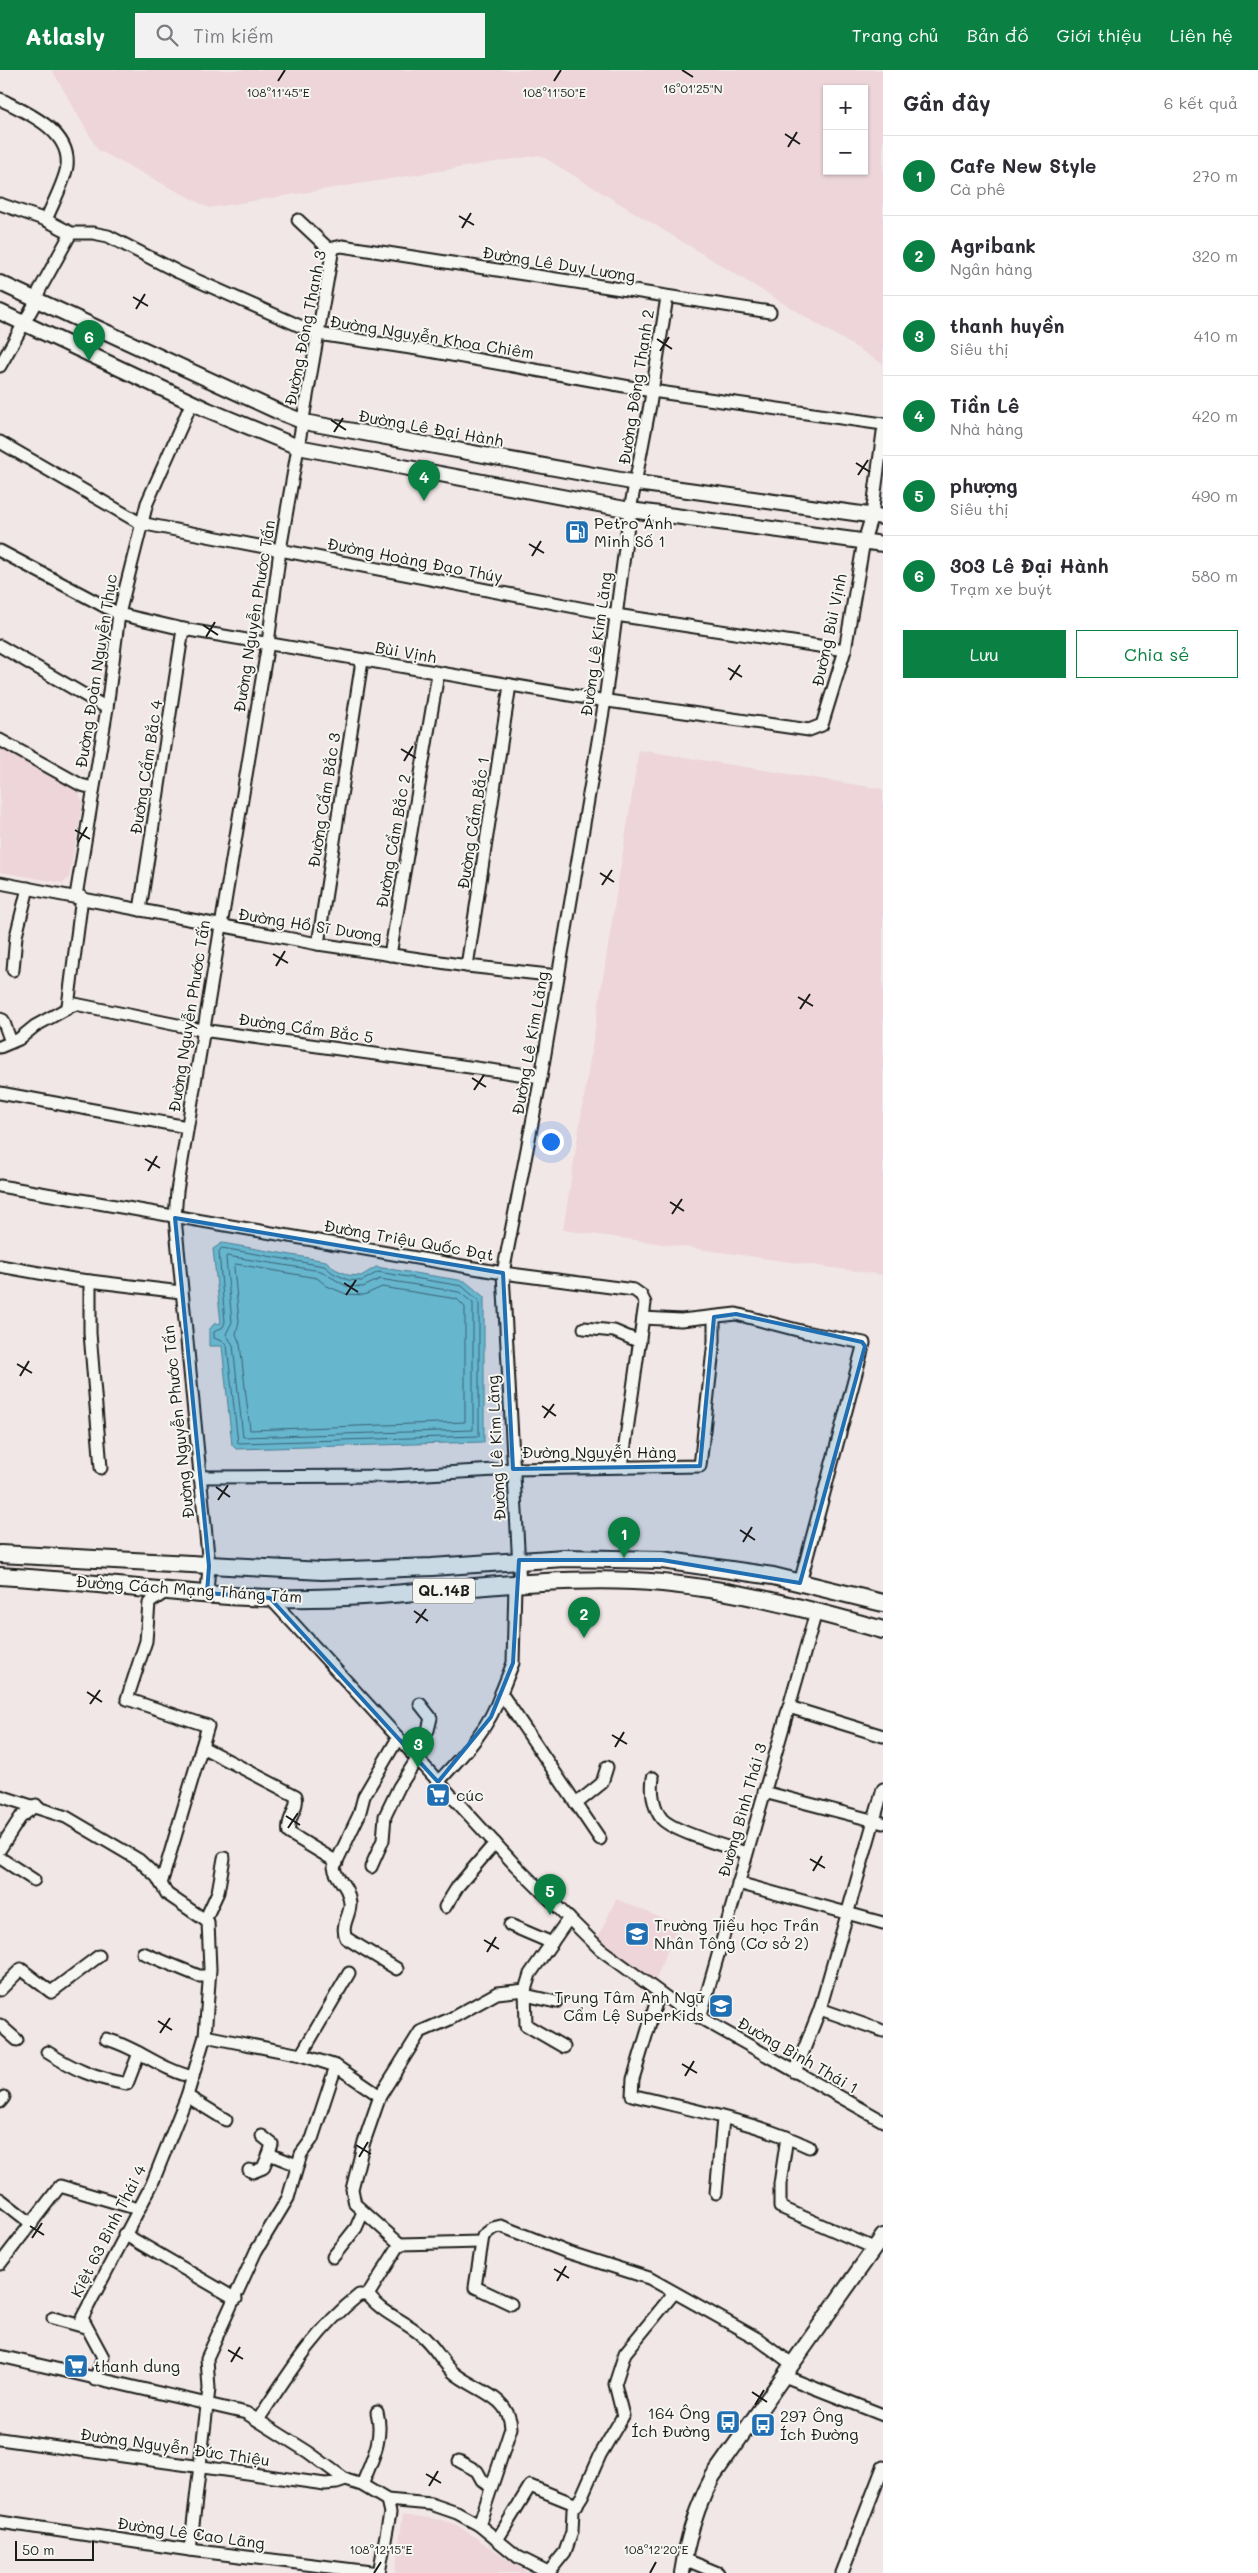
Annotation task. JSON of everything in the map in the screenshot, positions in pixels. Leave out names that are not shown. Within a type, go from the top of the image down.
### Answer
[{"type":"highway","name":"Đường Cách Mạng Tháng Tám","points":[[0,1554],[297,1570],[369,1570],[519,1560],[599,1557],[662,1560],[739,1570],[883,1603]]},
{"type":"highway","name":"Đường Cách Mạng Tháng Tám","points":[[0,1576],[270,1598],[382,1596],[517,1585],[598,1581],[666,1584],[743,1595],[883,1630]]},
{"type":"main road","name":"Đường Lê Đại Hành","points":[[0,283],[278,412],[304,422],[636,483],[878,516]]},
{"type":"main road","points":[[0,312],[192,402],[298,447],[630,510],[883,544]]},
{"type":"main road","points":[[683,2566],[698,2503],[713,2476],[883,2236]]},
{"type":"street","points":[[0,99],[40,120],[57,136],[67,154],[67,167],[46,220]]},
{"type":"street","points":[[0,204],[46,220],[70,233],[39,291],[37,300],[0,366]]},
{"type":"street","points":[[298,220],[337,249]]},
{"type":"street","name":"Đường Nguyễn Khoa Chiêm","points":[[70,233],[93,233],[108,236],[178,272],[318,334],[424,350],[652,391],[883,424]]},
{"type":"street","name":"Đường Lê Duy Lương","points":[[337,249],[770,312]]},
{"type":"street","name":"Đường Đông Thạnh 3","points":[[298,447],[304,422],[318,334],[337,249]]},
{"type":"street","name":"Đường Đông Thạnh 2","points":[[630,510],[667,297]]},
{"type":"street","name":"Đường Đoàn Nguyễn Thục","points":[[68,1006],[79,897],[93,788],[107,708],[118,614],[140,523],[192,402]]},
{"type":"street","name":"Đường Bùi Vịnh","points":[[822,725],[844,650],[864,541],[878,516],[883,432]]},
{"type":"street","name":"Đường Hoàng Đạo Thúy","points":[[0,442],[140,523],[616,616],[844,650]]},
{"type":"street","name":"Đường Nguyễn Phước Tấn","points":[[207,1593],[209,1566],[175,1218],[202,1030],[268,643],[280,550],[298,447]]},
{"type":"street","name":"Đường Lê Kim Lăng","points":[[438,1782],[478,1737],[491,1717],[513,1663],[519,1560],[503,1272],[541,1077],[605,700],[630,510]]},
{"type":"street","name":"Bùi Vịnh","points":[[0,551],[118,614],[183,629],[438,674],[605,700],[809,730],[822,725]]},
{"type":"street","name":"Đường Cẩm Bắc 4","points":[[140,910],[183,629]]},
{"type":"street","points":[[0,646],[107,708]]},
{"type":"street","name":"Đường Cẩm Bắc 3","points":[[318,944],[362,661]]},
{"type":"street","name":"Đường Cẩm Bắc 2","points":[[390,955],[438,674]]},
{"type":"street","name":"Đường Cẩm Bắc 1","points":[[467,966],[510,685]]},
{"type":"street","points":[[0,740],[93,788]]},
{"type":"street","name":"Đường Hồ Sĩ Dương","points":[[0,883],[79,897],[220,927],[318,944],[467,966],[558,976]]},
{"type":"street","points":[[13,970],[16,936],[28,888]]},
{"type":"street","name":"Đường Cẩm Bắc 5","points":[[68,1006],[75,1004],[202,1030],[541,1077]]},
{"type":"street","points":[[0,1047],[68,1006]]},
{"type":"street","points":[[0,1019],[3,1020],[11,1042]]},
{"type":"street","points":[[0,1092],[187,1127]]},
{"type":"street","name":"Đường Triệu Quốc Đạt","points":[[0,1186],[175,1218],[503,1272],[634,1290],[641,1295],[645,1303],[622,1466]]},
{"type":"street","points":[[0,1266],[90,1281],[182,1292]]},
{"type":"street","points":[[90,1281],[91,1341],[101,1468]]},
{"type":"street","points":[[643,1318],[681,1320],[736,1314],[805,1332],[862,1342],[865,1346],[800,1583]]},
{"type":"street","name":"Đường Nguyễn Hàng","points":[[199,1476],[392,1476],[513,1468],[622,1466],[668,1468],[700,1466],[714,1341],[714,1317]]},
{"type":"street","points":[[584,1328],[614,1331],[640,1342]]},
{"type":"street","points":[[161,1884],[208,1726],[127,1699],[146,1641],[149,1603],[166,1591]]},
{"type":"street","name":"Đường Bình Thái 1","points":[[270,1598],[495,1843],[569,1918],[615,1961],[659,1993],[700,2018],[883,2121]]},
{"type":"street","name":"Đường Bình Thái 3","points":[[700,2018],[816,1612]]},
{"type":"street","points":[[501,1693],[600,1838]]},
{"type":"street","points":[[371,1867],[383,1840],[385,1816],[428,1730],[431,1718],[420,1704]]},
{"type":"street","points":[[789,1707],[883,1736]]},
{"type":"street","points":[[397,1969],[349,1941],[344,1935],[344,1927],[350,1905],[346,1886],[335,1873],[334,1868],[359,1815],[364,1796],[398,1738]]},
{"type":"street","points":[[202,1747],[296,1796],[296,1804],[288,1825],[291,1834],[337,1862]]},
{"type":"street","points":[[576,1804],[602,1782],[607,1768]]},
{"type":"street","points":[[653,1778],[654,1800],[663,1820],[702,1838],[746,1853]]},
{"type":"street","points":[[795,2072],[820,2009],[847,1913],[878,1822],[883,1789]]},
{"type":"street","points":[[764,1792],[878,1822]]},
{"type":"street","points":[[0,1796],[36,1805],[66,1817],[139,1860],[161,1884],[167,1894],[207,1921],[218,1892],[224,1858]]},
{"type":"street","points":[[0,1849],[20,1818],[36,1805]]},
{"type":"street","points":[[445,1907],[458,1886],[495,1843]]},
{"type":"street","points":[[0,1858],[34,1880]]},
{"type":"street","points":[[738,1883],[883,1923]]},
{"type":"street","points":[[564,2047],[526,2025],[525,1992],[530,1974],[569,1918]]},
{"type":"street","name":"Kiệt 63 Bình Thái 4","points":[[85,2326],[82,2318],[124,2234],[152,2184],[193,2077],[204,2036],[209,1976],[207,1921]]},
{"type":"street","points":[[510,1925],[552,1943]]},
{"type":"street","points":[[143,1952],[199,1976],[209,1976]]},
{"type":"street","points":[[0,1990],[21,1969],[51,1992],[99,1956]]},
{"type":"street","points":[[300,2054],[349,1974]]},
{"type":"street","points":[[482,2242],[400,2244],[355,2204],[352,2189],[364,2142],[380,2096],[420,2032],[450,2019],[497,1993],[525,1992],[556,2002]]},
{"type":"street","points":[[659,1993],[633,2080],[632,2095],[787,2137],[808,2147]]},
{"type":"street","points":[[820,2009],[883,2032]]},
{"type":"street","points":[[0,2025],[17,2040]]},
{"type":"street","points":[[204,2036],[300,2054],[336,2066],[380,2096]]},
{"type":"street","points":[[106,2040],[126,2045],[176,2073],[193,2077]]},
{"type":"street","points":[[47,2052],[68,2066],[96,2078],[127,2084],[139,2053]]},
{"type":"street","points":[[190,2550],[207,2406],[207,2358],[236,2299],[256,2251],[288,2198],[301,2154],[312,2139],[336,2066]]},
{"type":"street","points":[[187,2096],[226,2120]]},
{"type":"street","points":[[716,2193],[723,2119]]},
{"type":"street","points":[[249,2170],[253,2172],[263,2168],[269,2154],[272,2144],[262,2136]]},
{"type":"street","points":[[787,2137],[780,2184],[779,2204],[782,2209],[874,2248]]},
{"type":"street","points":[[269,2154],[297,2165]]},
{"type":"street","points":[[0,2264],[32,2224],[55,2190],[60,2186],[138,2209]]},
{"type":"street","points":[[0,2199],[32,2224]]},
{"type":"street","points":[[333,2256],[356,2228],[363,2212]]},
{"type":"street","points":[[511,2304],[475,2287],[479,2273],[483,2236],[493,2228],[501,2226],[567,2252],[649,2278],[758,2339],[788,2370],[883,2415]]},
{"type":"street","points":[[124,2234],[236,2299]]},
{"type":"street","points":[[368,2295],[400,2244]]},
{"type":"street","points":[[1,2356],[207,2406],[235,2409],[258,2420],[346,2480],[362,2485],[388,2500],[431,2504],[456,2513],[479,2525],[518,2557],[549,2573],[565,2552],[572,2532],[573,2510],[600,2455],[623,2416],[615,2384],[625,2353],[674,2293]]},
{"type":"street","points":[[258,2420],[309,2344],[337,2313],[359,2295],[368,2295]]},
{"type":"street","points":[[368,2295],[376,2306],[420,2334],[441,2355],[452,2371],[467,2382],[494,2396],[508,2415],[511,2428],[479,2525]]},
{"type":"street","points":[[53,2318],[85,2326],[102,2351],[103,2357],[94,2380]]},
{"type":"street","points":[[362,2485],[381,2432],[377,2412]]},
{"type":"street","name":"Đường Nguyễn Đức Thiệu","points":[[0,2439],[325,2484],[346,2480]]},
{"type":"street","points":[[459,2461],[478,2471],[482,2480],[492,2487]]},
{"type":"street","points":[[842,2573],[883,2467]]},
{"type":"street","points":[[497,2540],[530,2486],[576,2505]]},
{"type":"street","points":[[379,2573],[390,2512],[388,2500]]},
{"type":"street","name":"Đường Lê Cao Lãng","points":[[0,2522],[190,2550],[379,2573]]},
{"type":"street","points":[[683,2566],[718,2573]]},
{"type":"highlighted area","points":[[175,1218],[503,1273],[513,1469],[700,1466],[714,1317],[736,1314],[862,1342],[865,1346],[800,1583],[662,1560],[519,1560],[513,1663],[491,1717],[438,1782],[270,1598],[207,1593],[209,1566]]},
{"type":"shaded area","points":[[52,70],[883,70],[883,364],[540,155],[209,208],[98,150]]},
{"type":"shaded area","points":[[0,748],[78,791],[83,802],[69,878],[63,883],[0,872]]},
{"type":"shaded area","points":[[639,750],[883,789],[883,1275],[563,1230]]},
{"type":"shaded area","name":"Trường Tiểu học Trần Nhân Tông (Cơ sở 2)","points":[[616,1899],[678,1925],[655,1981],[641,1977],[596,1942]]},
{"type":"shaded area","points":[[403,2514],[442,2520],[457,2525],[528,2573],[395,2573]]},
{"type":"water","points":[[222,1243],[326,1261],[335,1269],[348,1275],[361,1276],[376,1267],[465,1281],[484,1297],[484,1442],[236,1449],[232,1445],[222,1346],[209,1346],[209,1330],[214,1324],[221,1323],[213,1249]]},
{"type":"place","name":"303 Lê Đại Hành","points":[[89,361]]},
{"type":"place","name":"Tiần Lê","points":[[424,501]]},
{"type":"place","name":"Petro Ánh Minh Số 1","points":[[577,532]]},
{"type":"place","name":"Cafe New Style","points":[[624,1558]]},
{"type":"place","name":"Agribank","points":[[584,1638]]},
{"type":"place","name":"thanh huyền","points":[[418,1768]]},
{"type":"place","name":"cúc","points":[[438,1795]]},
{"type":"place","name":"phượng","points":[[550,1915]]},
{"type":"place","name":"Trường Tiểu học Trần Nhân Tông (Cơ sở 2)","points":[[637,1934]]},
{"type":"place","name":"Trung Tâm Anh Ngữ Cẩm Lệ SuperKids","points":[[721,2006]]},
{"type":"place","name":"thanh dung","points":[[76,2366]]},
{"type":"place","name":"164 Ông Ích Đường","points":[[728,2422]]},
{"type":"place","name":"297 Ông Ích Đường","points":[[763,2425]]}]
